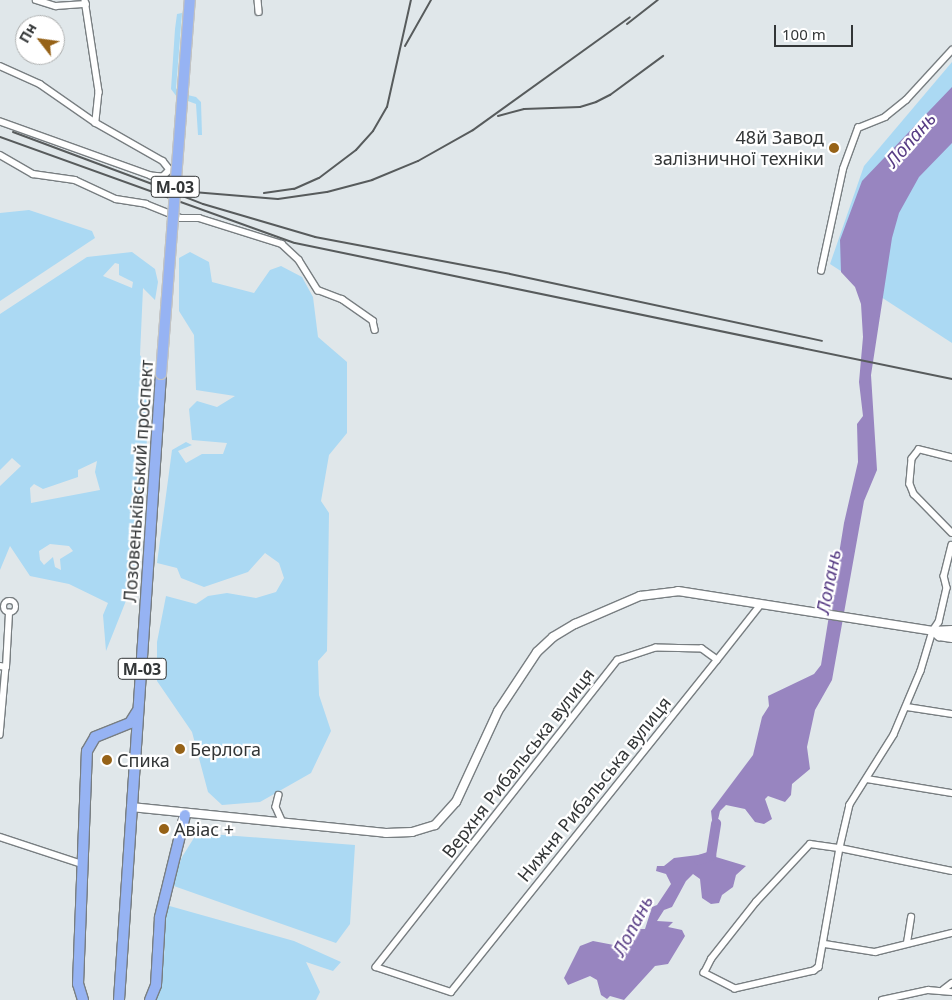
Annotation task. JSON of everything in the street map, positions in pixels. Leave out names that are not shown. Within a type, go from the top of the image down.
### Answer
[{"type":"highway","name":"Лозовеньківський проспект","points":[[119,1000],[161,374],[190,0]]},
{"type":"highway","points":[[83,1000],[78,984],[82,864],[89,746],[100,734],[130,723],[139,709]]},
{"type":"highway","points":[[150,1000],[156,984],[160,917],[185,815]]},
{"type":"street","points":[[36,0],[56,6],[85,2],[99,92],[96,123]]},
{"type":"street","points":[[258,0],[259,12]]},
{"type":"street","points":[[821,271],[843,169],[858,128],[885,117],[906,100],[952,50]]},
{"type":"street","points":[[0,66],[40,84],[96,123],[163,161],[168,167],[169,174],[163,177],[151,176],[0,122]]},
{"type":"street","points":[[0,155],[33,174],[75,180],[116,199],[146,204],[180,218],[199,218],[282,244],[299,260],[318,290],[342,300],[373,321],[375,330]]},
{"type":"street","points":[[952,458],[924,450],[915,453],[912,460],[910,484],[914,494],[952,533]]},
{"type":"street","points":[[952,544],[944,576],[949,587],[940,622],[932,631],[906,707],[894,735],[850,805],[840,848],[825,944],[819,967],[814,971],[735,989],[704,973],[711,958],[756,902],[810,844],[840,848],[952,871]]},
{"type":"street","points":[[131,808],[284,825],[386,833],[412,832],[435,825],[456,802],[498,711],[522,672],[553,637],[602,610],[640,596],[678,591],[932,631],[952,630]]},
{"type":"street","name":"Нижня Рибальська вулиця","points":[[451,992],[760,604]]},
{"type":"street","points":[[0,735],[3,666],[9,613]]},
{"type":"street","points":[[932,631],[939,636],[952,638]]},
{"type":"street","name":"Верхня Рибальська вулиця","points":[[451,992],[376,967],[618,660],[656,648],[702,649],[717,660]]},
{"type":"street","points":[[906,707],[952,714]]},
{"type":"street","points":[[867,778],[952,793]]},
{"type":"street","points":[[279,795],[276,807],[284,825]]},
{"type":"street","points":[[0,837],[82,864]]},
{"type":"street","points":[[907,943],[911,916]]},
{"type":"street","points":[[825,944],[861,952],[888,950],[907,943],[952,933]]},
{"type":"street","points":[[943,990],[952,983]]},
{"type":"street","points":[[885,1000],[928,990],[952,992]]},
{"type":"shaded area","points":[[182,13],[176,88],[179,93],[196,97],[201,102],[202,135],[198,135],[196,104],[177,97],[171,89],[177,14]]},
{"type":"shaded area","points":[[952,62],[952,343],[830,264],[864,166]]},
{"type":"shaded area","points":[[29,210],[92,231],[95,238],[0,301],[0,213]]},
{"type":"shaded area","points":[[132,252],[155,269],[158,282],[155,300],[143,288],[140,355],[151,373],[139,568],[106,651],[103,615],[108,603],[69,584],[30,576],[10,546],[0,570],[0,486],[21,466],[12,458],[0,470],[0,314],[87,257]],"holes":[[[115,263],[119,264],[119,275],[133,282],[132,288],[103,276]],[[97,461],[95,472],[100,490],[31,503],[30,488],[34,484],[43,489],[78,477],[78,470]],[[50,544],[69,546],[73,551],[60,559],[61,570],[55,567],[53,557],[44,565],[40,560],[39,551]]]},
{"type":"shaded area","points":[[190,252],[209,262],[212,282],[254,293],[270,270],[281,266],[302,277],[313,297],[318,337],[347,362],[347,433],[329,455],[321,501],[329,513],[327,651],[318,661],[319,695],[331,731],[311,773],[260,802],[222,805],[208,792],[192,732],[157,681],[157,642],[166,596],[196,604],[208,596],[227,593],[256,598],[276,592],[284,578],[279,563],[265,553],[248,572],[204,587],[181,578],[177,568],[157,563],[172,450],[186,442],[192,445],[178,451],[186,463],[202,454],[223,454],[227,443],[192,440],[189,409],[197,401],[217,407],[235,396],[196,390],[194,335],[179,311],[179,258]]},
{"type":"shaded area","points":[[197,833],[355,845],[350,924],[336,943],[171,885],[182,857]]},
{"type":"shaded area","points":[[166,905],[294,941],[341,962],[333,971],[306,962],[320,992],[316,1000],[156,1000],[164,959]]},
{"type":"water","points":[[952,87],[952,143],[919,177],[899,213],[892,238],[871,375],[877,470],[864,501],[832,680],[815,710],[807,747],[810,769],[792,784],[791,795],[785,802],[768,796],[765,799],[772,819],[764,824],[755,822],[745,809],[726,805],[720,811],[714,837],[711,811],[753,755],[762,717],[769,706],[768,696],[814,674],[821,665],[844,523],[858,462],[857,424],[863,416],[859,382],[863,337],[861,304],[855,287],[841,272],[840,240],[862,181]]},
{"type":"water","points":[[706,854],[746,866],[736,875],[733,887],[722,895],[719,903],[711,904],[702,898],[700,879],[693,874],[686,881],[672,907],[664,910],[657,921],[673,922],[668,927],[682,930],[685,936],[668,964],[655,966],[624,1000],[610,996],[607,999],[601,995],[597,980],[590,976],[568,985],[564,978],[580,946],[593,941],[619,946],[630,939],[635,929],[645,929],[652,907],[657,905],[671,884],[666,874],[656,871],[657,866],[664,866],[674,858]]},
{"type":"waterway","name":"Лопань","points":[[699,860],[711,856],[716,823]]},
{"type":"railway","points":[[264,193],[294,189],[319,178],[356,150],[373,131],[387,107],[411,0]]},
{"type":"railway","points":[[405,46],[431,0]]},
{"type":"railway","points":[[627,24],[658,0]]},
{"type":"railway","points":[[181,191],[278,199],[327,192],[372,180],[418,161],[473,130],[630,17]]},
{"type":"railway","points":[[498,116],[524,109],[580,107],[596,102],[610,95],[663,56]]},
{"type":"railway","points":[[13,132],[163,188]]},
{"type":"railway","points":[[0,137],[295,243],[952,379]]},
{"type":"railway","points":[[157,186],[203,204],[315,237],[510,274],[822,341]]},
{"type":"place","name":"48й Завод залізничної техніки","points":[[834,148]]},
{"type":"place","name":"Берлога","points":[[180,749]]},
{"type":"place","name":"Спика","points":[[107,760]]},
{"type":"place","name":"Авiас +","points":[[164,829]]}]
